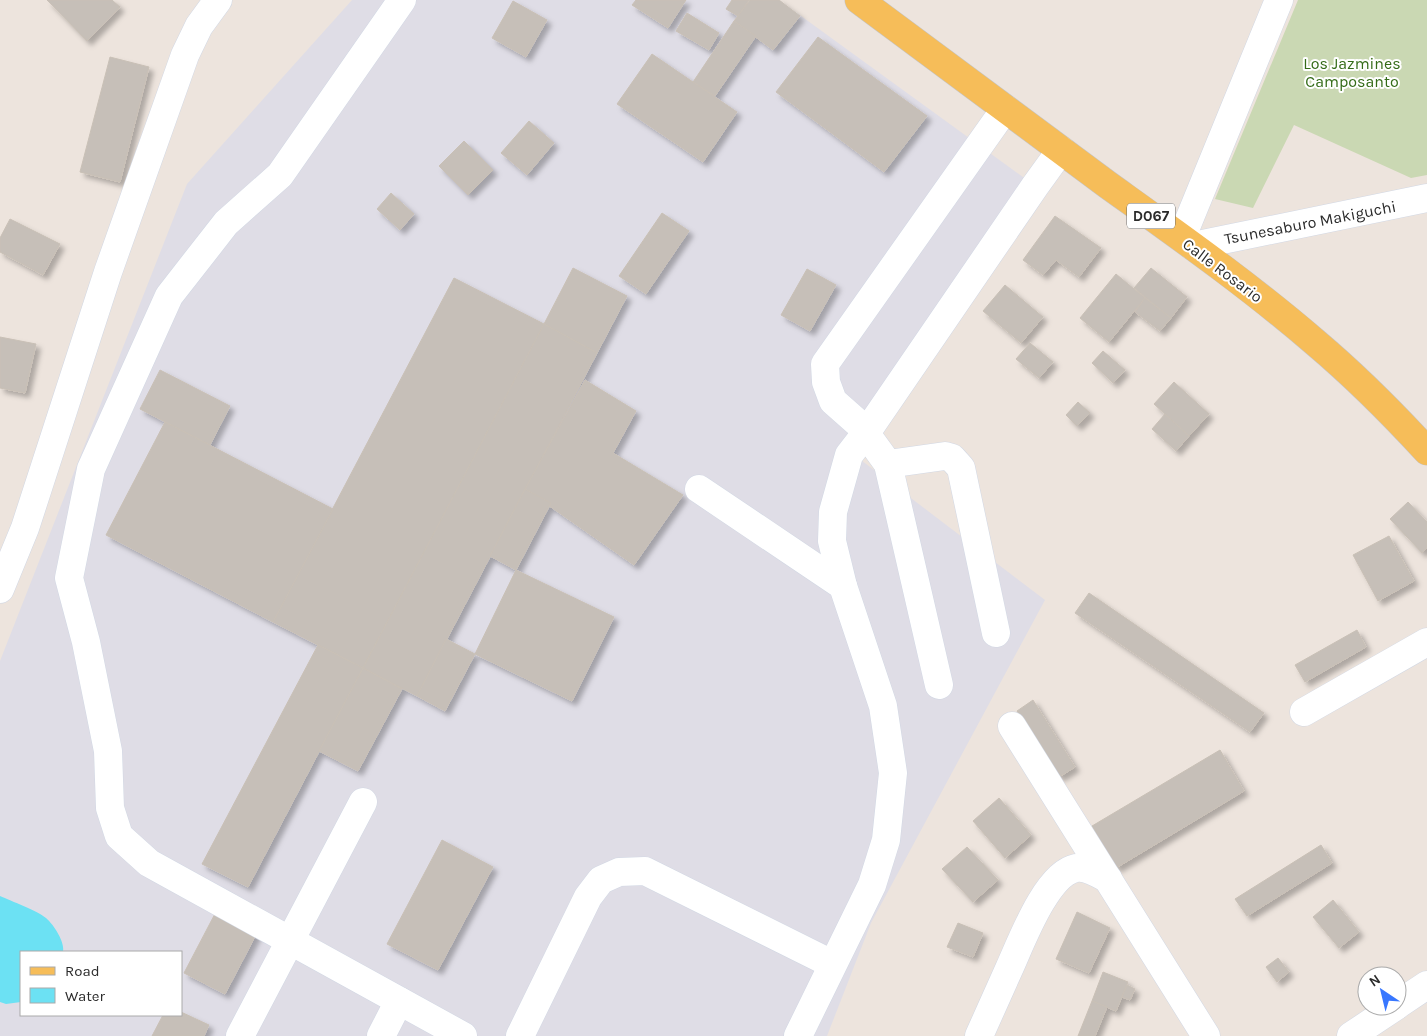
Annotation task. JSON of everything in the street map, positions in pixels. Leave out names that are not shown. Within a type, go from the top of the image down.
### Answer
[{"type":"main road","name":"Calle Rosario","points":[[859,0],[1187,242],[1318,344],[1380,402],[1427,451]]},
{"type":"street","points":[[402,0],[280,175],[226,223],[169,296],[91,469],[69,578],[86,642],[108,751],[110,808],[119,836],[149,863],[463,1036]]},
{"type":"street","points":[[1187,242],[1279,0]]},
{"type":"street","points":[[0,589],[25,528],[108,272],[184,55],[211,2]]},
{"type":"street","points":[[939,686],[888,464],[859,424],[833,401],[826,382],[825,364],[1005,109]]},
{"type":"street","points":[[798,1036],[872,885],[886,840],[893,773],[883,706],[843,586],[832,541],[833,512],[849,455],[1061,150]]},
{"type":"street","name":"Tsunesaburo Makiguchi","points":[[1187,242],[1427,198]]},
{"type":"street","points":[[888,464],[945,456],[952,458],[961,468],[996,633]]},
{"type":"street","points":[[699,489],[843,586]]},
{"type":"street","points":[[1304,712],[1427,642]]},
{"type":"street","points":[[1012,726],[1206,1036]]},
{"type":"street","points":[[240,1036],[363,802]]},
{"type":"street","points":[[979,1036],[1034,914],[1048,891],[1061,876],[1076,868],[1090,869],[1108,880]]},
{"type":"street","points":[[520,1036],[588,897],[601,880],[619,872],[645,871],[832,964]]},
{"type":"street","points":[[1407,999],[1427,985]]},
{"type":"street","points":[[381,1036],[399,1001]]},
{"type":"street","points":[[1351,1036],[1382,1016]]},
{"type":"shaded area","points":[[352,0],[779,0],[1045,193],[849,451],[1045,600],[871,923],[827,1036],[0,1036],[0,661],[187,184]]},
{"type":"green space","name":"Los Jazmines Camposanto","points":[[1298,0],[1427,0],[1427,175],[1411,178],[1294,125],[1253,208],[1215,199]]},
{"type":"water","points":[[0,896],[31,909],[46,918],[58,934],[63,951],[20,951],[20,1002],[6,1004],[0,1002]]},
{"type":"building","points":[[47,0],[112,0],[120,7],[87,41]]},
{"type":"building","points":[[636,0],[686,0],[668,28],[632,5]]},
{"type":"building","points":[[732,0],[749,0],[738,16],[726,9]]},
{"type":"building","points":[[750,0],[779,0],[800,16],[773,50],[734,21]]},
{"type":"building","points":[[513,1],[547,20],[526,57],[492,38]]},
{"type":"building","points":[[687,13],[719,33],[709,50],[676,31]]},
{"type":"building","points":[[734,21],[756,36],[715,96],[693,82]]},
{"type":"building","points":[[818,37],[927,116],[884,172],[776,92]]},
{"type":"building","points":[[652,54],[737,112],[703,162],[617,104]]},
{"type":"building","points":[[110,57],[149,67],[120,182],[80,172]]},
{"type":"building","points":[[529,121],[554,143],[527,175],[501,153]]},
{"type":"building","points":[[464,141],[493,170],[468,195],[439,166]]},
{"type":"building","points":[[391,193],[414,214],[400,230],[377,209]]},
{"type":"building","points":[[662,213],[689,231],[646,294],[619,276]]},
{"type":"building","points":[[1055,216],[1101,248],[1079,277],[1056,260],[1043,275],[1023,260]]},
{"type":"building","points":[[10,219],[60,244],[43,275],[0,252],[0,238]]},
{"type":"building","points":[[573,268],[627,296],[597,353],[544,324]]},
{"type":"building","points":[[1151,268],[1187,297],[1171,318],[1134,288]]},
{"type":"building","points":[[807,269],[836,285],[810,331],[781,315]]},
{"type":"building","points":[[1116,274],[1145,298],[1109,342],[1080,318]]},
{"type":"building","points":[[454,278],[544,324],[363,668],[273,622]]},
{"type":"building","points":[[1005,285],[1043,317],[1021,343],[983,311]]},
{"type":"building","points":[[1145,298],[1171,318],[1160,331],[1135,312]]},
{"type":"building","points":[[544,324],[597,353],[417,696],[363,668]]},
{"type":"building","points":[[0,337],[36,344],[25,393],[0,388]]},
{"type":"building","points":[[1030,343],[1053,362],[1039,378],[1016,359]]},
{"type":"building","points":[[1103,351],[1125,370],[1113,383],[1092,363]]},
{"type":"building","points":[[160,370],[230,406],[210,445],[140,409]]},
{"type":"building","points":[[585,380],[636,411],[613,453],[683,495],[634,565],[525,489]]},
{"type":"building","points":[[1174,382],[1209,414],[1189,436],[1154,404]]},
{"type":"building","points":[[1078,402],[1090,413],[1077,426],[1066,415]]},
{"type":"building","points":[[1165,414],[1189,436],[1176,451],[1152,429]]},
{"type":"building","points":[[165,422],[333,509],[273,622],[106,535]]},
{"type":"building","points":[[525,489],[551,503],[516,570],[490,556]]},
{"type":"building","points":[[1408,502],[1427,522],[1427,548],[1422,553],[1390,519]]},
{"type":"building","points":[[1389,536],[1414,581],[1378,601],[1353,555]]},
{"type":"building","points":[[516,570],[614,617],[572,701],[475,654]]},
{"type":"building","points":[[1089,593],[1264,713],[1250,732],[1075,613]]},
{"type":"building","points":[[1357,630],[1366,647],[1305,682],[1295,665]]},
{"type":"building","points":[[446,639],[475,654],[445,711],[417,696]]},
{"type":"building","points":[[318,645],[363,668],[248,887],[202,864]]},
{"type":"building","points":[[363,668],[402,689],[358,771],[319,751]]},
{"type":"building","points":[[1033,700],[1075,767],[1059,777],[1017,711]]},
{"type":"building","points":[[1220,750],[1244,791],[1116,868],[1092,826]]},
{"type":"building","points":[[999,798],[1031,835],[1005,858],[973,821]]},
{"type":"building","points":[[442,840],[493,867],[438,970],[387,944]]},
{"type":"building","points":[[1321,845],[1332,863],[1247,916],[1235,899]]},
{"type":"building","points":[[967,847],[998,880],[973,902],[942,869]]},
{"type":"building","points":[[1333,900],[1359,932],[1339,948],[1313,917]]},
{"type":"building","points":[[218,908],[259,929],[225,994],[184,973]]},
{"type":"building","points":[[1077,912],[1110,928],[1089,973],[1056,959]]},
{"type":"building","points":[[958,923],[983,933],[973,957],[947,947]]},
{"type":"building","points":[[1278,958],[1289,972],[1277,982],[1266,967]]},
{"type":"building","points":[[1103,972],[1128,982],[1116,1011],[1092,1001]]},
{"type":"building","points":[[1127,985],[1135,989],[1130,1000],[1122,997]]},
{"type":"building","points":[[1092,1001],[1107,1007],[1095,1036],[1078,1036]]},
{"type":"building","points":[[182,1012],[209,1025],[204,1036],[152,1036],[162,1016],[182,1016]]}]
